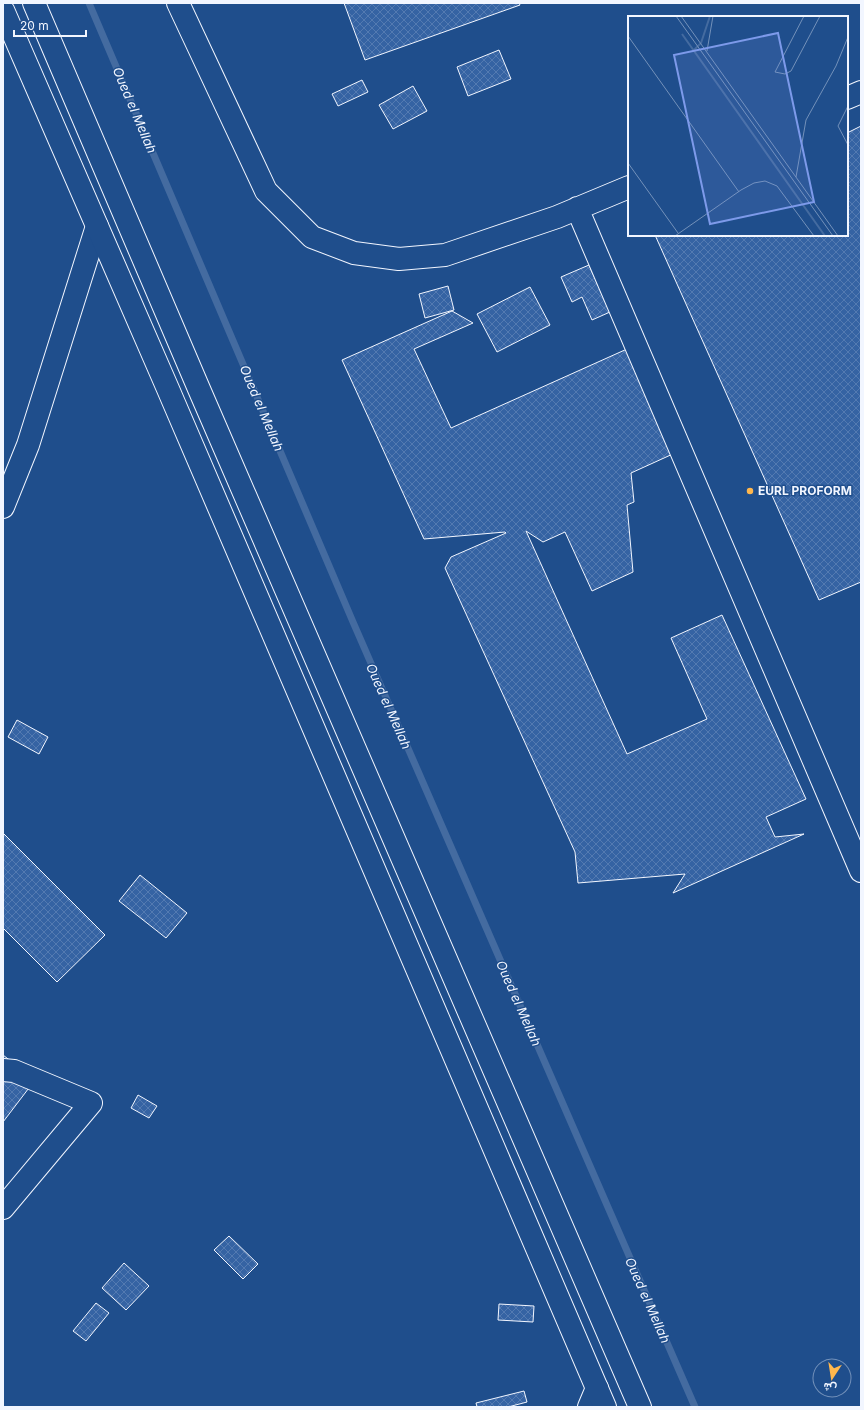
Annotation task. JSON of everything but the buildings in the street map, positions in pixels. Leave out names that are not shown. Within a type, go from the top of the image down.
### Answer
[{"type":"main road","points":[[34,3],[199,389],[640,1407]]},
{"type":"main road","points":[[178,3],[266,191],[312,237],[354,253],[399,259],[445,255],[557,217],[628,187]]},
{"type":"main road","points":[[3,10],[97,226],[597,1401]]},
{"type":"main road","points":[[848,98],[861,92]]},
{"type":"main road","points":[[577,208],[861,871]]},
{"type":"main road","points":[[3,507],[28,445],[97,226]]},
{"type":"main road","points":[[3,1070],[14,1071],[90,1103],[3,1208]]},
{"type":"waterway","name":"Oued el Mellah","points":[[89,3],[353,622],[695,1407]]},
{"type":"place","name":"EURL PROFORM","points":[[750,491]]}]
